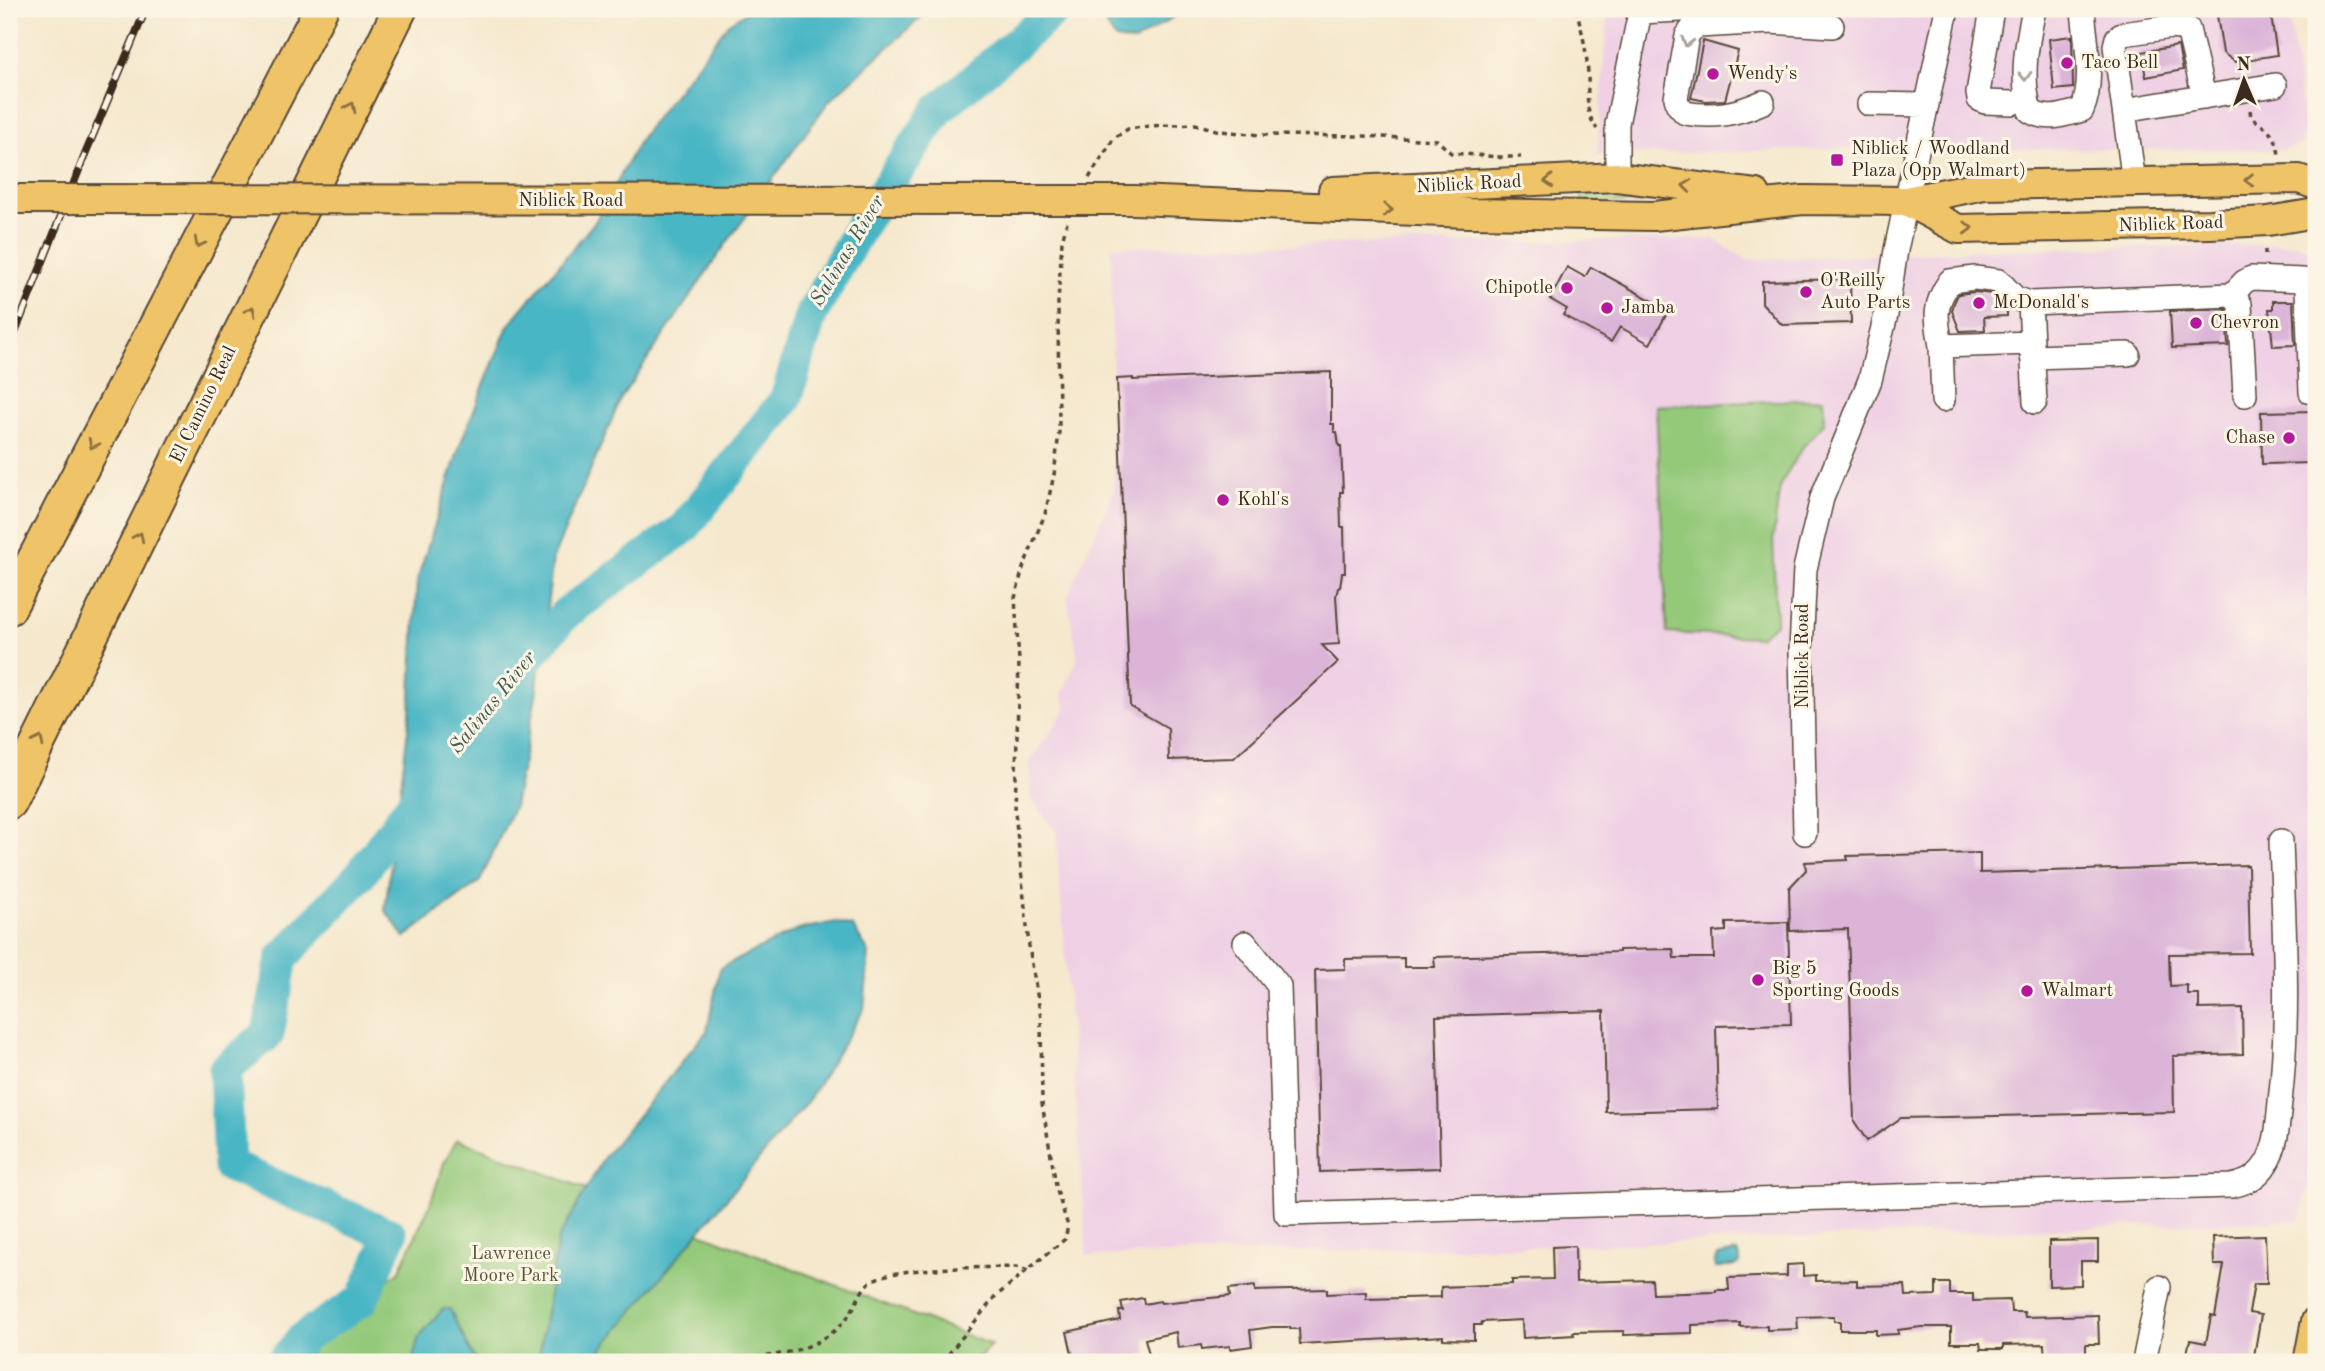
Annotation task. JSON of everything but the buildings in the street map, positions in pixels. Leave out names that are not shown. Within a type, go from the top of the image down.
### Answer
[{"type":"highway","points":[[257,135],[313,9]]},
{"type":"highway","points":[[9,608],[321,9]]},
{"type":"highway","name":"El Camino Real","points":[[9,802],[400,9]]},
{"type":"main road","name":"Niblick Road","points":[[1134,200],[1498,170],[1617,177],[1803,200],[1906,201],[1984,185],[2300,179],[2316,185]]},
{"type":"main road","name":"Niblick Road","points":[[9,200],[1134,200],[1469,213],[1654,216],[1803,200]]},
{"type":"main road","name":"Niblick Road","points":[[1906,201],[1958,229],[2210,224],[2268,221],[2316,213]]},
{"type":"main road","points":[[2308,1362],[2316,1321]]},
{"type":"street","points":[[1617,177],[1617,124],[1639,10],[1701,9]]},
{"type":"street","points":[[1906,201],[1947,9]]},
{"type":"street","points":[[1992,9],[1979,99],[1985,102],[2012,103]]},
{"type":"street","points":[[2034,9],[2024,58],[2026,97],[2030,111],[2039,117],[2059,117],[2082,110],[2087,99],[2082,9]]},
{"type":"street","points":[[2134,182],[2115,46],[2117,38],[2171,18],[2188,29],[2204,97]]},
{"type":"street","points":[[1763,102],[1733,114],[1700,116],[1685,113],[1676,98],[1687,36],[1691,30],[1699,26],[1770,22],[1832,26]]},
{"type":"street","points":[[2124,110],[2276,85]]},
{"type":"street","points":[[1869,104],[1927,105]]},
{"type":"street","name":"Niblick Road","points":[[1805,833],[1801,650],[1805,569],[1822,498],[1870,380],[1886,315],[1906,201]]},
{"type":"street","points":[[1943,400],[1941,346],[1936,317],[1939,296],[1950,281],[1975,278],[1999,281],[2014,299],[2030,303],[2232,295],[2251,278],[2302,281],[2307,289],[2311,392]]},
{"type":"street","points":[[2232,295],[2240,304],[2245,395]]},
{"type":"street","points":[[2030,303],[2035,402]]},
{"type":"street","points":[[1941,346],[2128,354]]},
{"type":"street","points":[[1245,943],[1279,986],[1286,1214],[2231,1186],[2248,1182],[2266,1164],[2274,1144],[2278,1122],[2285,1061],[2286,999],[2281,841]]},
{"type":"street","points":[[2144,1362],[2159,1287]]},
{"type":"path","points":[[1576,9],[1583,33],[1588,77],[1586,101],[1591,121],[1601,135]]},
{"type":"path","points":[[2246,90],[2251,117],[2272,132],[2277,140],[2279,155]]},
{"type":"path","points":[[1086,184],[1114,138],[1128,129],[1149,126],[1195,124],[1220,131],[1261,135],[1437,140],[1451,153],[1498,170],[1524,158]]},
{"type":"path","points":[[942,1362],[995,1297],[1065,1238],[1068,1226],[1057,1191],[1042,1103],[1041,1018],[1029,946],[1015,812],[1019,661],[1016,598],[1023,568],[1045,514],[1054,475],[1059,432],[1058,302],[1062,241],[1068,217]]},
{"type":"path","points":[[737,1362],[794,1353],[826,1337],[849,1315],[870,1281],[890,1272],[1017,1266],[1028,1271]]},
{"type":"shaded area","points":[[1608,9],[2288,9],[2305,125],[2301,145],[2283,150],[1871,148],[1597,155]]},
{"type":"shaded area","points":[[1713,239],[1747,260],[1989,250],[2295,244],[2316,251],[2316,1151],[2300,1220],[1595,1245],[1087,1256],[1056,832],[1031,799],[1029,763],[1066,709],[1062,695],[1078,658],[1067,597],[1114,490],[1111,247]]},
{"type":"green space","points":[[1581,191],[1689,192],[1640,203],[1582,202]]},
{"type":"green space","points":[[1823,399],[1824,423],[1802,448],[1780,485],[1773,538],[1776,624],[1759,637],[1667,633],[1656,406]]},
{"type":"green space","name":"Lawrence Moore Park","points":[[457,1139],[991,1345],[976,1362],[309,1362],[315,1340],[342,1309],[399,1272],[429,1207],[444,1163]]},
{"type":"water","points":[[751,9],[930,9],[829,101],[723,248],[621,398],[553,558],[536,696],[514,806],[480,881],[405,937],[385,910],[410,714],[417,581],[461,442],[508,326],[595,222],[642,136],[729,23]]},
{"type":"water","points":[[1101,9],[1186,9],[1134,42],[1116,39],[1100,16]]},
{"type":"water","points":[[836,922],[853,927],[869,953],[864,1009],[810,1098],[591,1362],[538,1362],[558,1239],[605,1156],[707,1031],[720,968],[797,930]]},
{"type":"water","points":[[1737,1252],[1740,1263],[1736,1266],[1716,1268],[1714,1264],[1717,1256]]},
{"type":"water","points":[[443,1309],[450,1309],[476,1362],[412,1362],[419,1337]]},
{"type":"waterway","name":"Salinas River","points":[[513,676],[565,614],[684,528],[786,399],[811,315],[862,224],[938,110],[1056,9]]},
{"type":"waterway","name":"Salinas River","points":[[282,1362],[304,1337],[362,1300],[391,1235],[229,1166],[225,1069],[268,1034],[282,958],[360,875],[422,790]]},
{"type":"railway","points":[[9,348],[146,9]]},
{"type":"place","name":"Taco Bell","points":[[2067,63]]},
{"type":"place","name":"Wendy's","points":[[1713,74]]},
{"type":"place","name":"Niblick / Woodland Plaza (Opp Walmart)","points":[[1837,160]]},
{"type":"place","name":"Chipotle","points":[[1567,288]]},
{"type":"place","name":"O'Reilly Auto Parts","points":[[1806,292]]},
{"type":"place","name":"McDonald's","points":[[1979,303]]},
{"type":"place","name":"Jamba","points":[[1607,308]]},
{"type":"place","name":"Chevron","points":[[2196,323]]},
{"type":"place","name":"Chase","points":[[2289,438]]},
{"type":"place","name":"Kohl's","points":[[1223,500]]},
{"type":"place","name":"Big 5 Sporting Goods","points":[[1758,980]]},
{"type":"place","name":"Walmart","points":[[2027,991]]}]
